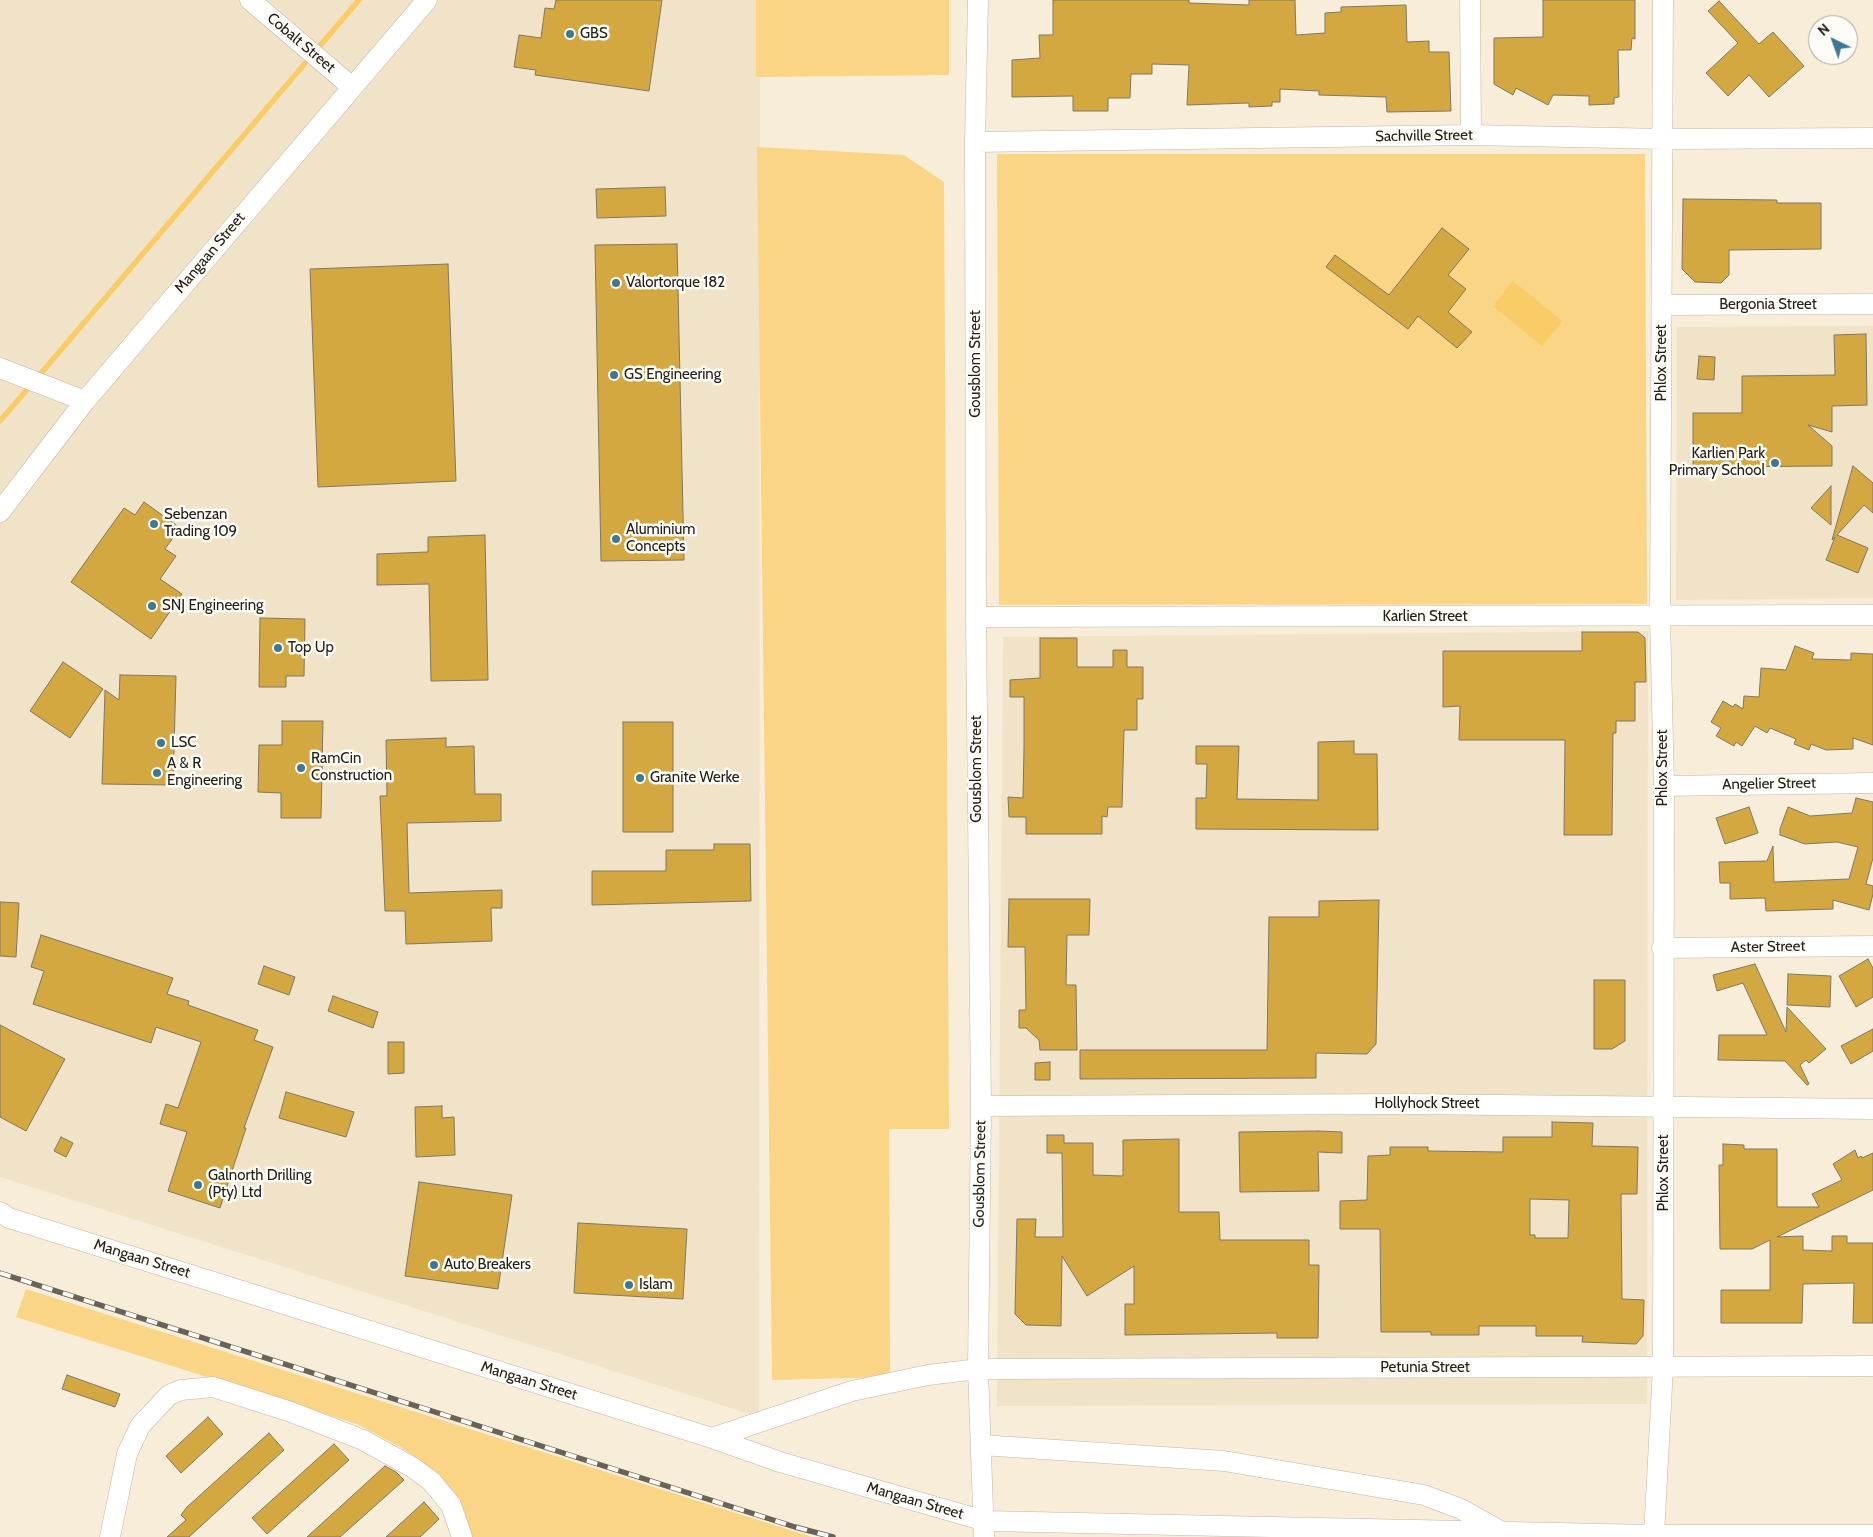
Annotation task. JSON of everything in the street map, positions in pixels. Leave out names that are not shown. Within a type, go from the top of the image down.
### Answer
[{"type":"street","name":"Cobalt Street","points":[[250,0],[352,86]]},
{"type":"street","name":"Mangaan Street","points":[[0,512],[85,401],[427,0]]},
{"type":"street","name":"Gousblom Street","points":[[978,0],[975,142],[976,617],[981,1106],[978,1369],[984,1529]]},
{"type":"street","points":[[1470,0],[1471,135]]},
{"type":"street","name":"Phlox Street","points":[[1654,1535],[1663,1367],[1664,1106],[1662,948],[1664,786],[1660,617],[1664,139],[1663,0]]},
{"type":"street","name":"Sachville Street","points":[[975,142],[1471,135],[1664,139],[1873,138]]},
{"type":"street","name":"Bergonia Street","points":[[1662,305],[1873,304]]},
{"type":"street","points":[[0,368],[85,401]]},
{"type":"street","name":"Karlien Street","points":[[976,617],[1660,617],[1873,615]]},
{"type":"street","name":"Angelier Street","points":[[1664,786],[1873,782]]},
{"type":"street","name":"Aster Street","points":[[1662,948],[1873,946]]},
{"type":"street","name":"Hollyhock Street","points":[[981,1106],[1407,1104],[1873,1109]]},
{"type":"street","name":"Mangaan Street","points":[[0,1212],[9,1218],[712,1438],[984,1529],[1873,1535]]},
{"type":"street","name":"Petunia Street","points":[[712,1438],[852,1391],[928,1375],[978,1369],[1873,1366]]},
{"type":"street","points":[[110,1537],[127,1454],[140,1426],[169,1395],[181,1390],[213,1387],[291,1412],[363,1440],[412,1467],[431,1481],[451,1505],[462,1537]]},
{"type":"street","points":[[981,1445],[1224,1461],[1272,1469],[1424,1495],[1461,1509],[1501,1532]]},
{"type":"shaded area","points":[[0,0],[760,0],[759,1417],[0,1177]]},
{"type":"shaded area","points":[[756,0],[949,0],[949,75],[756,77]]},
{"type":"shaded area","points":[[757,147],[904,155],[944,182],[949,1129],[889,1129],[890,1377],[772,1380]]},
{"type":"shaded area","points":[[997,154],[1645,154],[1647,604],[999,605]]},
{"type":"shaded area","points":[[1513,281],[1562,321],[1542,346],[1493,306]]},
{"type":"shaded area","name":"Karlien Park Primary School","points":[[1873,326],[1873,598],[1676,600],[1677,327]]},
{"type":"shaded area","points":[[1648,631],[1647,1404],[997,1406],[1003,637]]},
{"type":"shaded area","points":[[26,1289],[812,1537],[471,1537],[463,1509],[439,1474],[402,1448],[357,1424],[16,1317]]},
{"type":"building","points":[[556,0],[662,0],[649,91],[535,75],[536,70],[514,67],[519,35],[541,38],[545,8],[554,9]]},
{"type":"building","points":[[1053,0],[1189,0],[1189,3],[1249,5],[1249,0],[1295,0],[1296,35],[1325,33],[1325,13],[1341,12],[1341,7],[1406,5],[1407,42],[1429,41],[1429,52],[1449,52],[1451,111],[1387,112],[1386,97],[1319,95],[1319,91],[1280,89],[1280,102],[1272,102],[1272,106],[1249,107],[1249,103],[1187,105],[1189,65],[1152,64],[1152,74],[1131,74],[1130,98],[1108,98],[1108,111],[1073,111],[1073,96],[1012,97],[1012,60],[1040,58],[1039,35],[1053,35]]},
{"type":"building","points":[[1543,0],[1635,0],[1635,39],[1632,38],[1631,50],[1618,50],[1619,97],[1614,98],[1614,104],[1589,105],[1589,96],[1553,95],[1548,105],[1516,88],[1513,95],[1494,84],[1494,38],[1543,37]]},
{"type":"building","points":[[1719,1],[1759,44],[1773,32],[1804,66],[1769,97],[1749,75],[1728,96],[1706,73],[1738,43],[1708,11]]},
{"type":"building","points":[[665,187],[666,216],[597,218],[596,189]]},
{"type":"building","points":[[1683,199],[1777,200],[1777,203],[1821,203],[1821,249],[1729,250],[1729,275],[1721,283],[1695,282],[1682,269]]},
{"type":"building","points":[[1442,228],[1469,249],[1448,275],[1466,289],[1448,312],[1472,332],[1457,348],[1418,316],[1408,329],[1326,267],[1335,255],[1389,295]]},
{"type":"building","points":[[677,244],[684,560],[601,561],[595,245]]},
{"type":"building","points":[[448,264],[456,481],[318,487],[310,269]]},
{"type":"building","points":[[1866,334],[1867,405],[1832,406],[1832,432],[1808,425],[1832,446],[1832,466],[1693,467],[1693,413],[1742,413],[1742,376],[1835,375],[1834,335]]},
{"type":"building","points":[[1699,356],[1715,357],[1714,380],[1697,379]]},
{"type":"building","points":[[1853,466],[1873,483],[1873,513],[1864,505],[1837,535],[1868,548],[1858,573],[1826,560],[1835,537],[1832,540]]},
{"type":"building","points":[[1831,486],[1831,525],[1811,508]]},
{"type":"building","points":[[144,502],[180,528],[165,549],[176,556],[160,579],[182,594],[151,639],[71,582],[124,508],[135,515]]},
{"type":"building","points":[[485,535],[488,680],[431,681],[429,584],[377,585],[377,554],[428,552],[428,537]]},
{"type":"building","points":[[260,618],[305,619],[304,676],[286,676],[286,687],[259,687]]},
{"type":"building","points":[[1582,632],[1638,632],[1645,638],[1646,682],[1635,682],[1635,721],[1616,721],[1616,733],[1613,733],[1612,835],[1564,835],[1565,740],[1459,740],[1460,706],[1443,707],[1443,651],[1582,651]]},
{"type":"building","points":[[1040,638],[1077,638],[1077,667],[1113,667],[1113,650],[1127,650],[1127,667],[1143,667],[1143,699],[1137,699],[1137,730],[1124,730],[1122,807],[1108,807],[1107,817],[1102,816],[1102,834],[1026,834],[1026,817],[1009,817],[1008,797],[1023,798],[1024,748],[1024,697],[1010,697],[1010,680],[1040,678]]},
{"type":"building","points":[[1795,646],[1814,653],[1812,659],[1851,660],[1851,653],[1873,654],[1873,745],[1853,738],[1853,749],[1826,750],[1811,744],[1809,750],[1794,744],[1796,739],[1770,728],[1767,733],[1755,726],[1742,746],[1736,742],[1734,746],[1716,736],[1721,728],[1711,722],[1723,701],[1733,707],[1735,704],[1743,709],[1744,696],[1759,697],[1761,668],[1786,670]]},
{"type":"building","points":[[63,662],[103,689],[70,738],[30,711]]},
{"type":"building","points":[[120,675],[176,676],[173,785],[102,784],[105,690],[119,700]]},
{"type":"building","points":[[282,721],[323,721],[321,818],[281,818],[281,793],[258,792],[259,745],[282,745]]},
{"type":"building","points":[[623,722],[673,722],[673,832],[623,832]]},
{"type":"building","points":[[446,738],[446,747],[474,746],[475,794],[501,794],[501,821],[407,823],[409,893],[502,890],[502,908],[491,908],[492,941],[406,944],[405,911],[385,911],[380,796],[387,796],[386,740]]},
{"type":"building","points":[[1354,741],[1354,754],[1377,754],[1378,830],[1196,829],[1196,798],[1206,798],[1207,764],[1196,764],[1196,746],[1239,746],[1237,799],[1318,800],[1318,742]]},
{"type":"building","points":[[1856,798],[1873,802],[1873,858],[1866,884],[1873,886],[1869,910],[1833,900],[1833,909],[1766,911],[1765,898],[1730,899],[1730,883],[1720,883],[1719,862],[1767,861],[1773,846],[1774,882],[1849,879],[1858,847],[1837,842],[1805,844],[1780,835],[1780,829],[1788,807],[1810,816],[1852,813]]},
{"type":"building","points":[[1749,807],[1758,833],[1725,844],[1716,818]]},
{"type":"building","points":[[714,844],[750,844],[751,901],[592,905],[592,871],[666,871],[666,850],[714,850]]},
{"type":"building","points":[[1009,899],[1090,899],[1089,935],[1067,935],[1066,985],[1076,985],[1077,1050],[1040,1050],[1039,1040],[1026,1028],[1019,1028],[1019,1010],[1026,1010],[1025,947],[1008,947]]},
{"type":"building","points":[[1379,900],[1376,1044],[1367,1054],[1316,1053],[1316,1078],[1080,1079],[1080,1050],[1267,1050],[1269,917],[1319,917],[1319,901]]},
{"type":"building","points":[[0,902],[19,903],[16,957],[0,956]]},
{"type":"building","points":[[41,935],[173,978],[167,994],[189,1001],[188,1005],[258,1030],[254,1040],[273,1047],[244,1128],[246,1128],[220,1208],[168,1191],[187,1132],[160,1124],[166,1104],[178,1108],[201,1042],[156,1027],[151,1043],[33,1004],[44,971],[31,967]]},
{"type":"building","points":[[1868,959],[1873,968],[1873,997],[1856,1007],[1839,976]]},
{"type":"building","points":[[1755,964],[1786,1032],[1787,1007],[1826,1049],[1809,1063],[1806,1060],[1800,1065],[1809,1084],[1807,1085],[1785,1061],[1718,1060],[1719,1035],[1767,1035],[1743,983],[1717,991],[1713,975]]},
{"type":"building","points":[[264,966],[295,977],[289,995],[258,984]]},
{"type":"building","points":[[1788,974],[1831,976],[1830,1007],[1787,1005]]},
{"type":"building","points":[[1594,980],[1625,980],[1625,1041],[1612,1049],[1594,1049]]},
{"type":"building","points":[[333,996],[378,1012],[373,1028],[328,1011]]},
{"type":"building","points":[[0,1025],[65,1059],[26,1131],[0,1117]]},
{"type":"building","points":[[1873,1029],[1873,1051],[1851,1064],[1841,1046]]},
{"type":"building","points":[[388,1042],[404,1042],[404,1073],[388,1074]]},
{"type":"building","points":[[1050,1062],[1050,1080],[1035,1080],[1035,1063]]},
{"type":"building","points":[[286,1092],[354,1112],[346,1137],[279,1118]]},
{"type":"building","points":[[442,1106],[442,1118],[454,1117],[455,1155],[416,1157],[415,1107]]},
{"type":"building","points":[[1552,1122],[1593,1123],[1592,1146],[1638,1147],[1637,1194],[1621,1194],[1622,1299],[1644,1300],[1643,1336],[1636,1344],[1582,1342],[1583,1336],[1536,1336],[1536,1326],[1479,1326],[1479,1335],[1431,1335],[1431,1332],[1381,1332],[1380,1229],[1340,1229],[1340,1201],[1367,1200],[1368,1156],[1390,1155],[1390,1147],[1428,1147],[1428,1151],[1503,1152],[1503,1137],[1552,1137]],"holes":[[[1530,1199],[1569,1200],[1568,1238],[1535,1238],[1535,1235],[1530,1235]]]},
{"type":"building","points":[[1239,1132],[1342,1132],[1342,1153],[1318,1152],[1319,1191],[1240,1192]]},
{"type":"building","points":[[1047,1135],[1064,1135],[1064,1143],[1093,1143],[1093,1175],[1123,1176],[1123,1140],[1179,1139],[1179,1212],[1219,1212],[1220,1240],[1309,1240],[1309,1265],[1319,1265],[1318,1338],[1277,1338],[1277,1333],[1125,1335],[1125,1304],[1134,1304],[1134,1266],[1087,1296],[1062,1256],[1061,1326],[1026,1325],[1015,1314],[1017,1219],[1036,1219],[1035,1237],[1063,1237],[1062,1153],[1047,1153]]},
{"type":"building","points":[[61,1137],[73,1143],[66,1157],[54,1151]]},
{"type":"building","points":[[1723,1144],[1744,1145],[1744,1149],[1777,1149],[1777,1207],[1819,1207],[1812,1194],[1842,1180],[1833,1164],[1855,1150],[1858,1158],[1873,1153],[1873,1190],[1777,1237],[1803,1236],[1803,1250],[1832,1251],[1832,1236],[1847,1236],[1847,1243],[1873,1243],[1873,1323],[1853,1323],[1854,1283],[1803,1284],[1802,1323],[1721,1323],[1721,1290],[1770,1290],[1770,1240],[1752,1249],[1720,1249],[1719,1165],[1723,1165]]},
{"type":"building","points":[[419,1182],[512,1195],[498,1289],[405,1276]]},
{"type":"building","points":[[578,1223],[687,1229],[683,1299],[574,1293]]},
{"type":"building","points":[[67,1375],[120,1394],[115,1407],[62,1389]]},
{"type":"building","points":[[208,1417],[223,1434],[181,1473],[166,1456]]},
{"type":"building","points":[[269,1433],[284,1450],[189,1537],[167,1537],[186,1520],[181,1515],[187,1507]]},
{"type":"building","points":[[334,1444],[349,1460],[267,1534],[252,1518]]},
{"type":"building","points":[[385,1466],[396,1472],[404,1480],[340,1537],[307,1537]]},
{"type":"building","points":[[424,1502],[439,1519],[420,1537],[386,1537]]},
{"type":"waterway","points":[[37,378],[359,0]]},
{"type":"waterway","points":[[0,421],[31,385]]},
{"type":"railway","points":[[0,1273],[795,1527],[833,1537]]},
{"type":"place","name":"GBS","points":[[570,34]]},
{"type":"place","name":"Valortorque 182","points":[[616,283]]},
{"type":"place","name":"GS Engineering","points":[[614,375]]},
{"type":"place","name":"Karlien Park Primary School","points":[[1775,463]]},
{"type":"place","name":"Sebenzan Trading 109","points":[[154,524]]},
{"type":"place","name":"Aluminium Concepts","points":[[616,539]]},
{"type":"place","name":"SNJ Engineering","points":[[152,606]]},
{"type":"place","name":"Top Up","points":[[278,648]]},
{"type":"place","name":"LSC","points":[[161,743]]},
{"type":"place","name":"RamCin Construction","points":[[301,768]]},
{"type":"place","name":"A & R Engineering","points":[[157,773]]},
{"type":"place","name":"Granite Werke","points":[[640,778]]},
{"type":"place","name":"Galnorth Drilling (Pty) Ltd","points":[[198,1185]]},
{"type":"place","name":"Auto Breakers","points":[[434,1265]]},
{"type":"place","name":"Islam","points":[[629,1285]]}]
